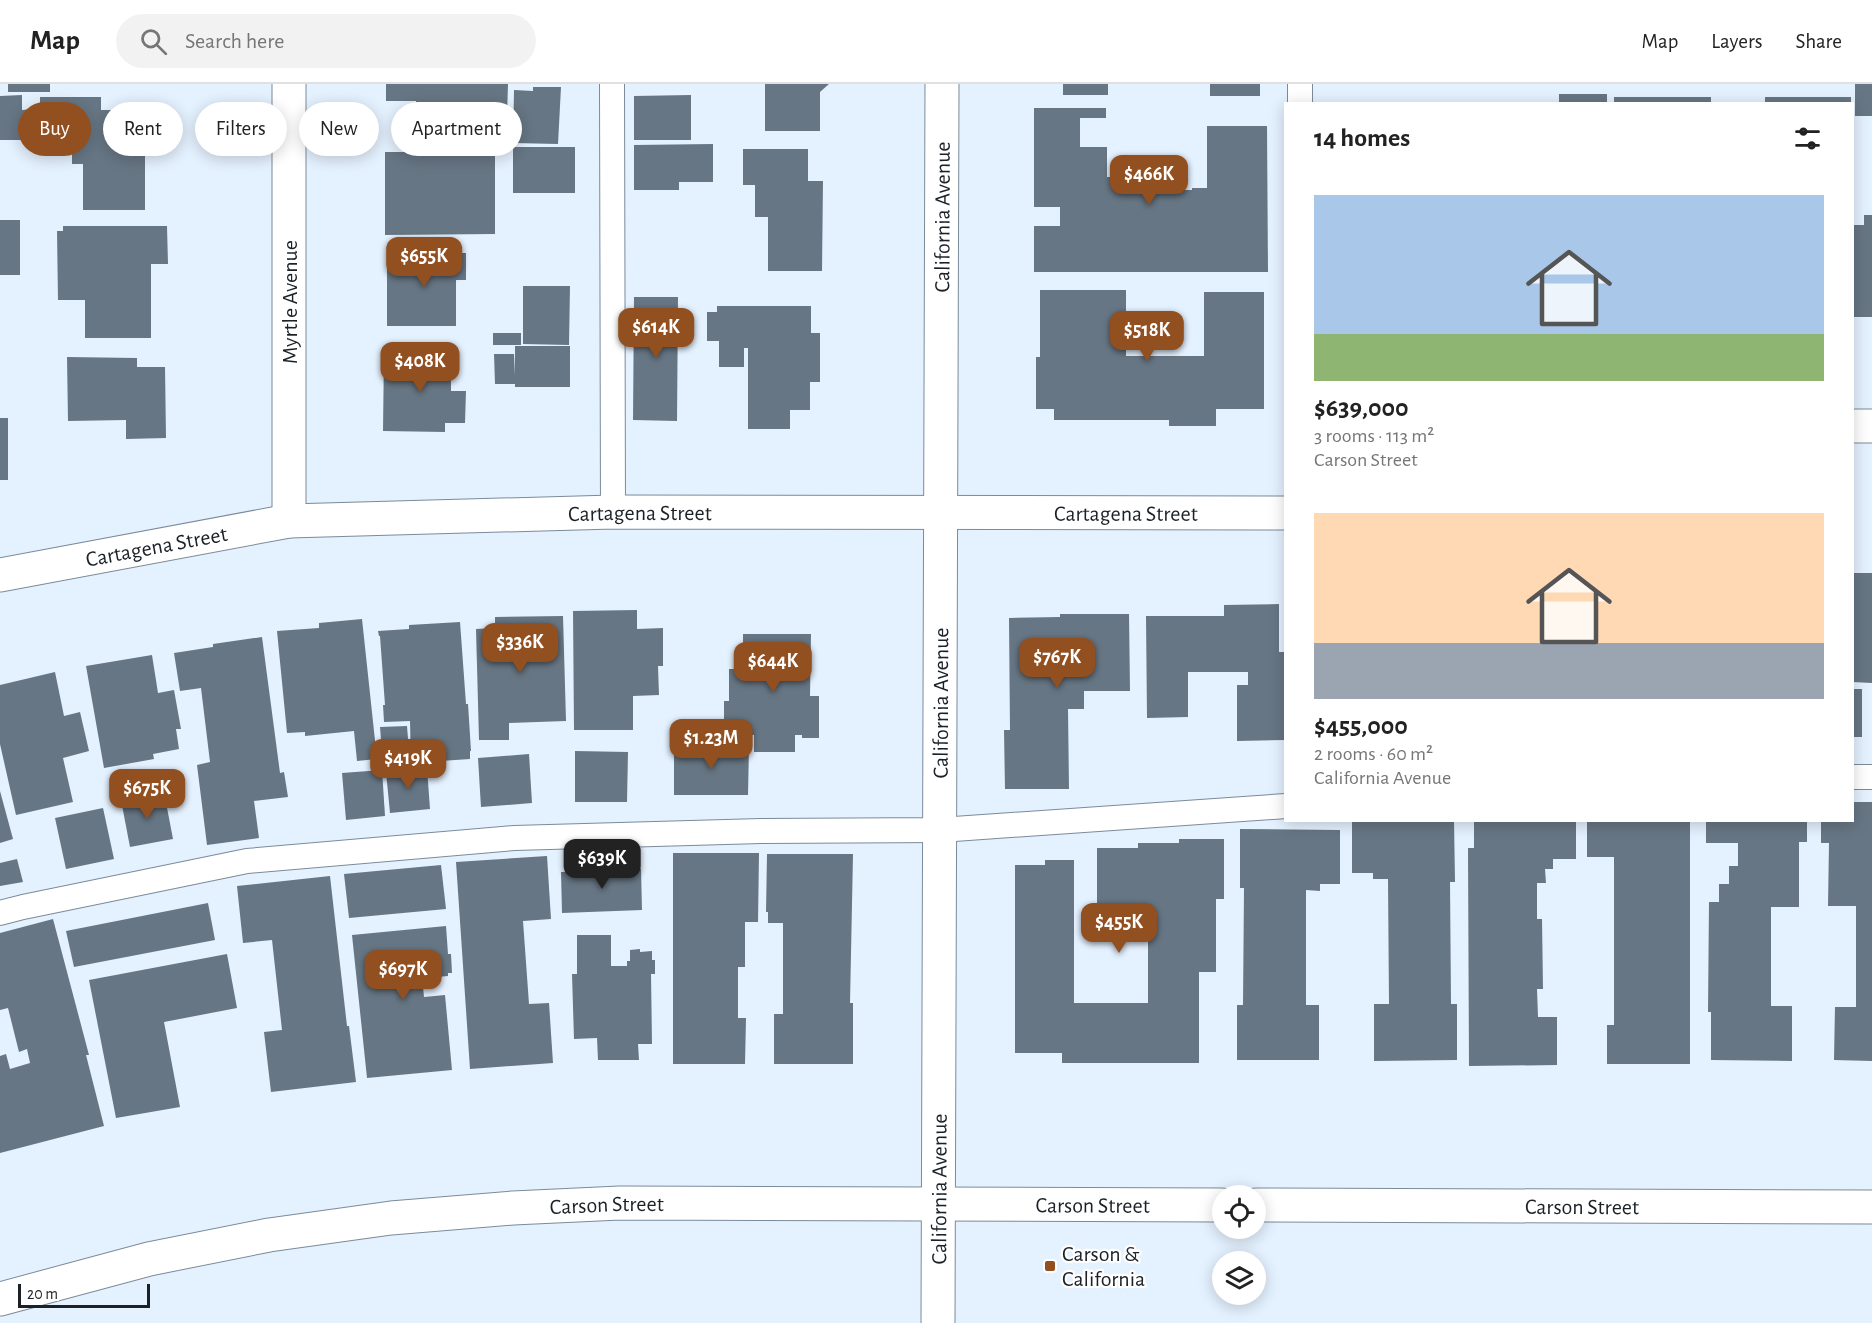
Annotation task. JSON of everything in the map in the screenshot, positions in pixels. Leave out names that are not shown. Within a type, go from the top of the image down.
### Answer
[{"type":"street","name":"Myrtle Avenue","points":[[289,84],[289,521]]},
{"type":"street","name":"California Avenue","points":[[938,1323],[942,84]]},
{"type":"street","points":[[1854,426],[1872,426]]},
{"type":"street","name":"Cartagena Street","points":[[0,575],[289,521],[613,512],[1284,513]]},
{"type":"street","name":"Carson Street","points":[[0,1299],[149,1259],[269,1235],[391,1218],[513,1208],[620,1203],[1212,1205]]},
{"type":"street","name":"Carson Street","points":[[1266,1205],[1872,1207]]},
{"type":"lane","points":[[612,84],[613,512]]},
{"type":"lane","points":[[1299,102],[1300,84]]},
{"type":"lane","points":[[1854,777],[1872,777]]},
{"type":"lane","points":[[0,913],[34,904],[247,861],[514,838],[761,831],[940,830],[1284,806]]},
{"type":"building","points":[[8,84],[50,84],[50,92],[8,92]]},
{"type":"building","points":[[386,84],[508,84],[507,102],[386,101]]},
{"type":"building","points":[[765,84],[829,84],[820,92],[820,131],[765,131]]},
{"type":"building","points":[[1063,84],[1108,84],[1108,95],[1063,95]]},
{"type":"building","points":[[1210,84],[1260,84],[1260,96],[1210,96]]},
{"type":"building","points":[[1855,84],[1872,84],[1872,116],[1855,116]]},
{"type":"building","points":[[533,87],[561,87],[558,144],[522,143],[522,102],[514,102],[514,90],[533,91]]},
{"type":"building","points":[[1559,94],[1607,94],[1607,102],[1559,102]]},
{"type":"building","points":[[22,95],[22,102],[18,102],[18,140],[0,140],[0,96]]},
{"type":"building","points":[[691,95],[691,140],[634,140],[634,96]]},
{"type":"building","points":[[40,97],[101,97],[103,156],[145,156],[145,210],[83,210],[83,164],[72,164],[72,156],[91,156],[91,102],[40,102]]},
{"type":"building","points":[[1614,97],[1711,97],[1711,102],[1614,102]]},
{"type":"building","points":[[1765,97],[1851,97],[1851,102],[1765,102]]},
{"type":"building","points":[[1034,108],[1106,108],[1106,118],[1080,118],[1080,147],[1107,147],[1107,177],[1129,177],[1129,185],[1169,185],[1169,190],[1207,188],[1207,126],[1267,126],[1268,272],[1034,272],[1034,226],[1060,226],[1060,207],[1034,207]]},
{"type":"building","points":[[713,144],[713,182],[679,182],[679,190],[634,190],[634,145]]},
{"type":"building","points":[[522,147],[575,147],[575,193],[513,193],[513,156],[522,156]]},
{"type":"building","points":[[743,149],[808,149],[808,181],[823,181],[822,271],[768,271],[768,217],[755,217],[755,185],[743,185]]},
{"type":"building","points":[[385,152],[391,152],[391,156],[495,156],[495,234],[385,235]]},
{"type":"building","points":[[1864,215],[1872,215],[1872,317],[1854,317],[1854,225],[1864,225]]},
{"type":"building","points":[[0,220],[20,220],[20,275],[0,275]]},
{"type":"building","points":[[63,226],[167,226],[168,264],[151,264],[151,338],[85,338],[85,300],[58,300],[57,231],[63,231]]},
{"type":"building","points":[[387,253],[466,253],[466,280],[456,280],[456,326],[387,326]]},
{"type":"building","points":[[523,286],[570,286],[569,345],[523,344]]},
{"type":"building","points":[[1040,290],[1126,290],[1126,356],[1204,356],[1204,292],[1264,292],[1264,409],[1216,409],[1216,426],[1169,426],[1169,420],[1054,420],[1054,409],[1036,409],[1036,357],[1040,357]]},
{"type":"building","points":[[634,297],[678,297],[677,421],[633,420]]},
{"type":"building","points":[[717,306],[811,306],[811,333],[820,333],[820,382],[810,382],[810,410],[790,410],[790,429],[748,429],[748,348],[744,348],[744,367],[719,367],[719,341],[707,341],[707,312],[717,312]]},
{"type":"building","points":[[493,333],[521,333],[521,345],[493,345]]},
{"type":"building","points":[[515,346],[570,346],[570,387],[515,387],[515,384],[495,384],[494,354],[514,354],[515,376]]},
{"type":"building","points":[[439,350],[451,350],[451,391],[466,391],[465,423],[445,423],[445,432],[383,431],[384,352],[439,352]]},
{"type":"building","points":[[67,357],[137,358],[137,367],[165,367],[166,438],[126,439],[126,420],[68,421]]},
{"type":"building","points":[[0,418],[8,418],[8,480],[0,480]]},
{"type":"building","points":[[1854,573],[1872,573],[1872,683],[1854,682]]},
{"type":"building","points":[[1279,604],[1279,652],[1284,652],[1284,740],[1237,741],[1237,685],[1248,685],[1248,672],[1188,672],[1188,717],[1147,718],[1146,616],[1224,616],[1224,605]]},
{"type":"building","points":[[637,610],[637,629],[663,628],[663,666],[658,666],[659,695],[633,696],[633,730],[574,730],[573,611]]},
{"type":"building","points":[[1060,614],[1129,614],[1130,691],[1084,691],[1084,709],[1068,709],[1069,789],[1005,789],[1004,730],[1010,730],[1009,618],[1060,617]]},
{"type":"building","points":[[563,616],[566,721],[509,723],[509,740],[479,740],[476,629],[495,628],[495,617]]},
{"type":"building","points":[[362,619],[377,759],[357,761],[354,731],[305,736],[305,732],[287,733],[277,631],[319,628],[319,623]]},
{"type":"building","points":[[460,622],[466,704],[468,704],[470,759],[411,763],[410,721],[384,722],[383,705],[385,705],[378,631],[409,629],[409,625]]},
{"type":"building","points":[[743,634],[811,634],[810,696],[819,696],[819,738],[802,738],[802,735],[795,735],[795,752],[754,752],[754,735],[729,735],[729,721],[724,721],[724,701],[729,701],[729,669],[743,669]]},
{"type":"building","points":[[262,637],[280,773],[284,772],[288,797],[254,801],[259,838],[207,845],[197,765],[210,762],[201,688],[180,691],[174,653],[213,647],[213,644]]},
{"type":"building","points":[[152,655],[158,693],[174,690],[181,729],[176,729],[179,749],[153,754],[154,759],[104,768],[86,666]]},
{"type":"building","points":[[55,672],[64,716],[80,712],[89,751],[63,758],[73,802],[16,815],[0,744],[0,685]]},
{"type":"building","points":[[1854,689],[1862,689],[1862,737],[1854,737]]},
{"type":"building","points":[[407,726],[410,764],[383,765],[380,727]]},
{"type":"building","points":[[674,746],[749,746],[748,795],[674,795]]},
{"type":"building","points":[[575,751],[628,752],[627,802],[575,802]]},
{"type":"building","points":[[529,754],[532,803],[481,807],[478,758]]},
{"type":"building","points":[[427,768],[430,809],[390,813],[386,772]]},
{"type":"building","points":[[382,770],[385,816],[346,820],[342,773]]},
{"type":"building","points":[[0,791],[13,839],[0,843]]},
{"type":"building","points":[[164,792],[173,839],[130,847],[121,800]]},
{"type":"building","points":[[1854,802],[1872,802],[1872,1061],[1834,1060],[1835,1007],[1856,1007],[1856,906],[1828,906],[1829,843],[1821,843],[1821,822],[1854,822]]},
{"type":"building","points":[[103,808],[114,859],[66,869],[55,818]]},
{"type":"building","points":[[1352,822],[1454,822],[1455,882],[1450,882],[1451,1004],[1457,1004],[1457,1060],[1374,1061],[1374,1004],[1389,1004],[1388,879],[1373,879],[1373,873],[1352,873]]},
{"type":"building","points":[[1474,822],[1576,822],[1576,859],[1553,859],[1553,869],[1545,869],[1546,883],[1537,883],[1537,919],[1542,919],[1543,989],[1537,989],[1538,1017],[1557,1017],[1557,1065],[1469,1066],[1468,848],[1474,848]]},
{"type":"building","points":[[1587,822],[1690,822],[1690,1064],[1607,1064],[1607,1025],[1614,1025],[1614,857],[1587,857]]},
{"type":"building","points":[[1706,822],[1807,822],[1807,842],[1799,842],[1799,907],[1771,907],[1771,1006],[1792,1006],[1792,1061],[1711,1060],[1711,1012],[1708,1012],[1709,902],[1719,902],[1719,884],[1729,884],[1729,866],[1738,866],[1738,843],[1706,843]]},
{"type":"building","points":[[1240,829],[1340,830],[1340,884],[1320,884],[1320,891],[1306,890],[1306,1005],[1319,1005],[1319,1060],[1237,1060],[1237,1005],[1243,1005],[1244,888],[1240,888]]},
{"type":"building","points":[[1179,839],[1224,839],[1224,899],[1216,899],[1216,972],[1199,972],[1199,1063],[1062,1063],[1062,1053],[1015,1053],[1015,865],[1045,865],[1045,860],[1074,860],[1074,1003],[1148,1003],[1148,905],[1097,905],[1097,848],[1138,848],[1138,843],[1179,843]]},
{"type":"building","points":[[673,853],[759,853],[758,922],[745,922],[745,967],[738,967],[738,1018],[746,1018],[745,1064],[673,1064]]},
{"type":"building","points":[[767,854],[853,854],[850,1003],[853,1003],[853,1064],[774,1064],[774,1014],[783,1014],[783,923],[768,923],[768,912],[766,912]]},
{"type":"building","points":[[547,856],[551,919],[523,921],[529,1004],[549,1003],[553,1063],[470,1069],[456,862]]},
{"type":"building","points":[[17,859],[23,882],[0,886],[0,863]]},
{"type":"building","points":[[441,865],[446,909],[349,918],[344,874]]},
{"type":"building","points":[[637,866],[637,869],[641,869],[642,910],[562,913],[561,872],[601,871],[601,867]]},
{"type":"building","points":[[330,876],[347,1026],[349,1026],[356,1082],[271,1092],[264,1032],[282,1030],[272,940],[243,943],[237,886]]},
{"type":"building","points":[[208,903],[215,940],[74,967],[66,931]]},
{"type":"building","points":[[53,919],[89,1055],[86,1055],[104,1126],[0,1153],[0,1056],[6,1054],[10,1069],[30,1063],[27,1049],[19,1052],[8,1008],[0,1010],[0,933]]},
{"type":"building","points":[[446,926],[452,973],[448,973],[448,976],[426,978],[425,975],[422,976],[424,997],[445,995],[452,1070],[367,1078],[352,935]]},
{"type":"building","points":[[577,935],[611,935],[611,966],[627,966],[627,961],[630,961],[630,950],[652,951],[652,960],[655,960],[655,974],[651,974],[652,1044],[638,1044],[639,1060],[598,1060],[597,1038],[574,1039],[572,974],[577,974]]},
{"type":"building","points":[[227,954],[237,1008],[164,1022],[180,1107],[116,1118],[89,980]]},
{"type":"place","name":"Carson & California","points":[[1050,1266]]}]
